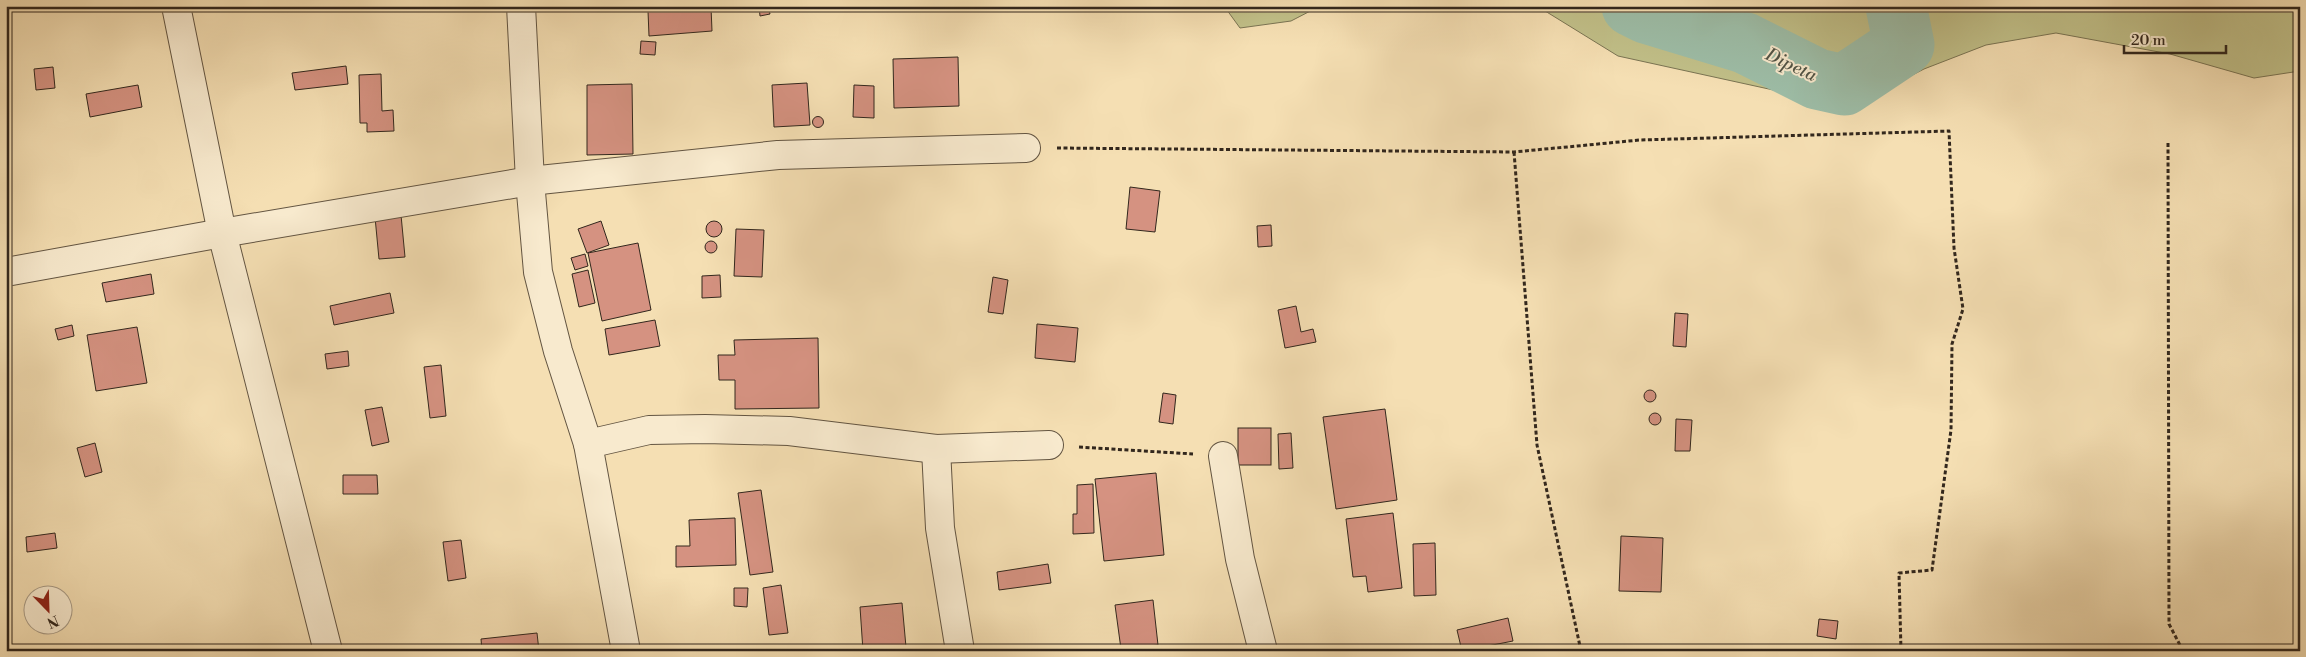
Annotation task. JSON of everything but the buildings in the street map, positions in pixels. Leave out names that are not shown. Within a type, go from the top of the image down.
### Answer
[{"type":"street","points":[[176,6],[222,233],[328,651]]},
{"type":"street","points":[[521,6],[530,182],[538,272],[558,351],[588,444],[626,651]]},
{"type":"street","points":[[6,272],[222,233],[530,182],[778,155],[1026,148]]},
{"type":"street","points":[[588,444],[649,430],[705,429],[789,431],[936,448],[1049,445]]},
{"type":"street","points":[[936,448],[940,528],[960,651]]},
{"type":"street","points":[[1222,456],[1240,559],[1263,651]]},
{"type":"path","points":[[1026,148],[1514,152],[1640,140],[1950,131],[1954,248],[1963,309],[1952,344],[1951,430],[1932,570],[1899,573],[1901,651]]},
{"type":"path","points":[[2168,143],[2170,624],[2183,651]]},
{"type":"path","points":[[1514,152],[1537,445],[1581,651]]},
{"type":"path","points":[[1049,445],[1222,456]]},
{"type":"shaded area","points":[[1224,6],[1320,6],[1291,21],[1240,28]]},
{"type":"shaded area","points":[[1537,6],[2300,6],[2300,71],[2254,78],[2170,54],[2056,33],[1986,45],[1924,69],[1851,107],[1618,56]]},
{"type":"waterway","name":"Dipeta","points":[[1632,6],[1646,13],[1745,43],[1817,79],[1844,85],[1904,45],[1896,6]]}]
